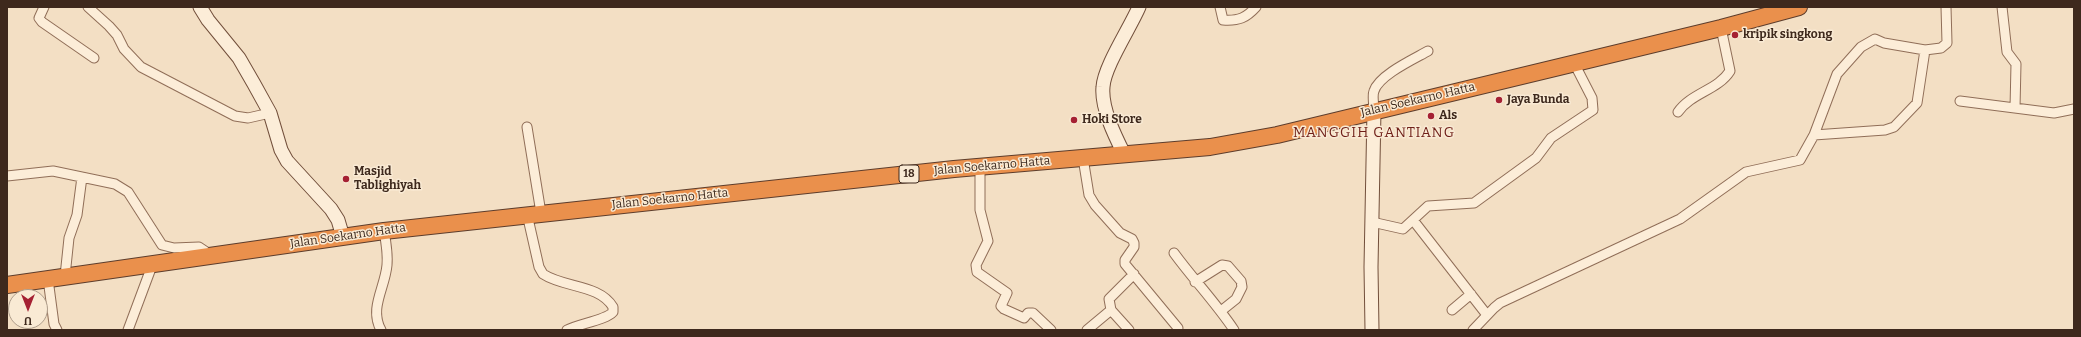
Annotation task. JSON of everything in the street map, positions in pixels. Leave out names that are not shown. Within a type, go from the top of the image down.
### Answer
[{"type":"highway","name":"Jalan Soekarno Hatta","points":[[7,285],[384,231],[980,167],[1210,147],[1277,135],[1374,110],[1721,28],[1800,7]]},
{"type":"street","points":[[44,7],[40,18],[42,22],[94,58]]},
{"type":"street","points":[[88,7],[117,35],[124,49],[141,67],[235,116],[248,118],[270,113]]},
{"type":"street","points":[[200,7],[208,20],[239,58],[270,113],[281,150],[287,161],[331,209],[338,220],[343,237]]},
{"type":"street","points":[[1124,154],[1110,122],[1102,89],[1108,70],[1139,7]]},
{"type":"street","points":[[1220,7],[1223,20],[1247,17],[1256,7]]},
{"type":"street","points":[[1473,330],[1500,303],[1680,219],[1746,172],[1800,160],[1814,135],[1837,74],[1861,47],[1875,39],[1884,43],[1925,50],[1941,48],[1947,43],[1946,7]]},
{"type":"street","points":[[2002,7],[2007,52],[2016,64],[2016,108]]},
{"type":"street","points":[[1678,112],[1686,102],[1702,94],[1730,71],[1721,28]]},
{"type":"street","points":[[1814,135],[1885,130],[1894,127],[1917,103],[1925,50]]},
{"type":"street","points":[[1372,330],[1373,95],[1376,88],[1393,71],[1428,51]]},
{"type":"street","points":[[1372,222],[1403,229],[1428,206],[1474,203],[1536,158],[1551,138],[1590,114],[1594,107],[1592,98],[1574,63]]},
{"type":"street","points":[[1960,102],[2054,113],[2074,109]]},
{"type":"street","points":[[527,127],[539,267],[543,274],[596,293],[608,300],[613,307],[613,312],[607,317],[584,323],[567,330]]},
{"type":"street","points":[[1083,158],[1089,195],[1095,205],[1120,233],[1132,239],[1134,243],[1134,248],[1125,260],[1125,264],[1178,328]]},
{"type":"street","points":[[980,167],[980,210],[988,241],[976,265],[977,272],[1007,293],[1001,306],[1004,309],[1024,318],[1028,313],[1033,313],[1050,330]]},
{"type":"street","points":[[7,176],[45,171],[107,181],[122,187],[131,197],[162,245],[169,248],[199,246],[211,255]]},
{"type":"street","points":[[65,276],[69,238],[77,215],[82,177]]},
{"type":"street","points":[[1413,220],[1487,315]]},
{"type":"street","points":[[382,330],[378,323],[376,313],[387,267],[384,231]]},
{"type":"street","points":[[1174,253],[1195,282],[1221,311],[1234,330]]},
{"type":"street","points":[[128,330],[153,263]]},
{"type":"street","points":[[1195,282],[1222,265],[1228,266],[1240,281],[1242,288],[1239,296],[1221,311]]},
{"type":"street","points":[[1128,330],[1111,310],[1108,303],[1111,296],[1134,274]]},
{"type":"street","points":[[48,279],[54,324],[57,330]]},
{"type":"street","points":[[1452,310],[1470,294]]},
{"type":"street","points":[[1088,330],[1111,310]]},
{"type":"place","name":"kripik singkong","points":[[1735,35]]},
{"type":"place","name":"Jaya Bunda","points":[[1499,100]]},
{"type":"place","name":"Als","points":[[1431,116]]},
{"type":"place","name":"Hoki Store","points":[[1074,120]]},
{"type":"place","name":"Masjid Tablighiyah","points":[[346,179]]},
{"type":"district","name":"MANGGIH GANTIANG","points":[[1374,133]]}]
